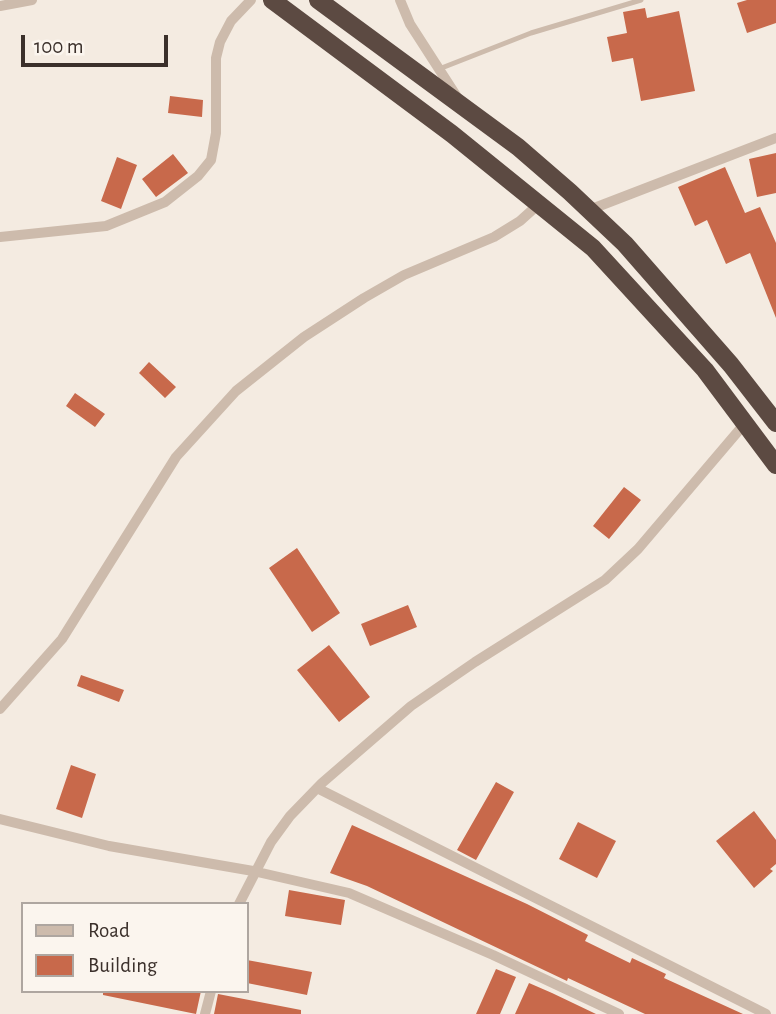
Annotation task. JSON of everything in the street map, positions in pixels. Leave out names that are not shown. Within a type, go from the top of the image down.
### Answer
[{"type":"highway","points":[[272,0],[540,203],[593,248],[705,370],[776,465]]},
{"type":"highway","points":[[318,0],[518,147],[589,210],[625,244],[676,301],[776,424]]},
{"type":"street","points":[[0,6],[32,0]]},
{"type":"street","points":[[0,237],[106,226],[165,202],[198,176],[211,160],[216,133],[216,58],[220,42],[231,21],[251,0]]},
{"type":"street","points":[[400,0],[410,24],[461,103]]},
{"type":"street","points":[[589,210],[776,138]]},
{"type":"street","points":[[0,709],[62,639],[176,457],[236,391],[304,337],[364,299],[404,275],[494,237],[520,221],[540,203]]},
{"type":"street","points":[[240,902],[253,871],[290,816],[317,788],[411,706],[605,580],[638,549],[746,422]]},
{"type":"street","points":[[317,788],[765,1014]]},
{"type":"street","points":[[0,819],[109,846],[253,871],[349,893],[619,1014]]},
{"type":"street","points":[[205,1014],[210,993]]},
{"type":"lane","points":[[439,69],[531,33],[641,0]]},
{"type":"building","points":[[747,0],[776,0],[776,23],[747,33],[737,3]]},
{"type":"building","points":[[645,8],[647,18],[679,11],[695,91],[641,101],[633,58],[612,62],[607,37],[627,33],[623,12]]},
{"type":"building","points":[[170,96],[203,100],[202,117],[168,113]]},
{"type":"building","points":[[776,153],[776,193],[757,197],[749,159]]},
{"type":"building","points":[[173,154],[188,173],[156,197],[142,179]]},
{"type":"building","points":[[117,157],[137,165],[121,209],[101,201]]},
{"type":"building","points":[[725,167],[745,213],[760,207],[776,243],[776,318],[750,253],[726,264],[707,220],[695,226],[678,187]]},
{"type":"building","points":[[149,362],[176,387],[165,398],[139,373]]},
{"type":"building","points":[[75,393],[105,414],[95,427],[66,406]]},
{"type":"building","points":[[624,487],[641,500],[609,539],[593,526]]},
{"type":"building","points":[[297,548],[340,613],[312,632],[269,568]]},
{"type":"building","points":[[408,605],[417,627],[370,646],[361,624]]},
{"type":"building","points":[[329,645],[370,697],[339,722],[297,670]]},
{"type":"building","points":[[81,675],[124,690],[119,702],[77,686]]},
{"type":"building","points":[[71,765],[96,774],[82,818],[56,809]]},
{"type":"building","points":[[496,782],[514,792],[476,860],[457,850]]},
{"type":"building","points":[[754,811],[776,840],[776,864],[770,869],[773,871],[754,888],[716,841]]},
{"type":"building","points":[[578,822],[616,841],[597,878],[559,859]]},
{"type":"building","points":[[352,825],[527,904],[588,935],[585,941],[630,963],[632,958],[666,974],[664,978],[743,1014],[645,1014],[568,978],[567,981],[367,886],[330,873]]},
{"type":"building","points":[[289,890],[345,900],[341,925],[285,916]]},
{"type":"building","points":[[248,960],[312,972],[307,995],[248,983]]},
{"type":"building","points":[[496,969],[516,977],[500,1014],[476,1014]]},
{"type":"building","points":[[529,983],[552,993],[596,1014],[515,1014]]},
{"type":"building","points":[[103,993],[201,993],[196,1014]]},
{"type":"building","points":[[218,994],[301,1010],[301,1014],[214,1014]]}]
